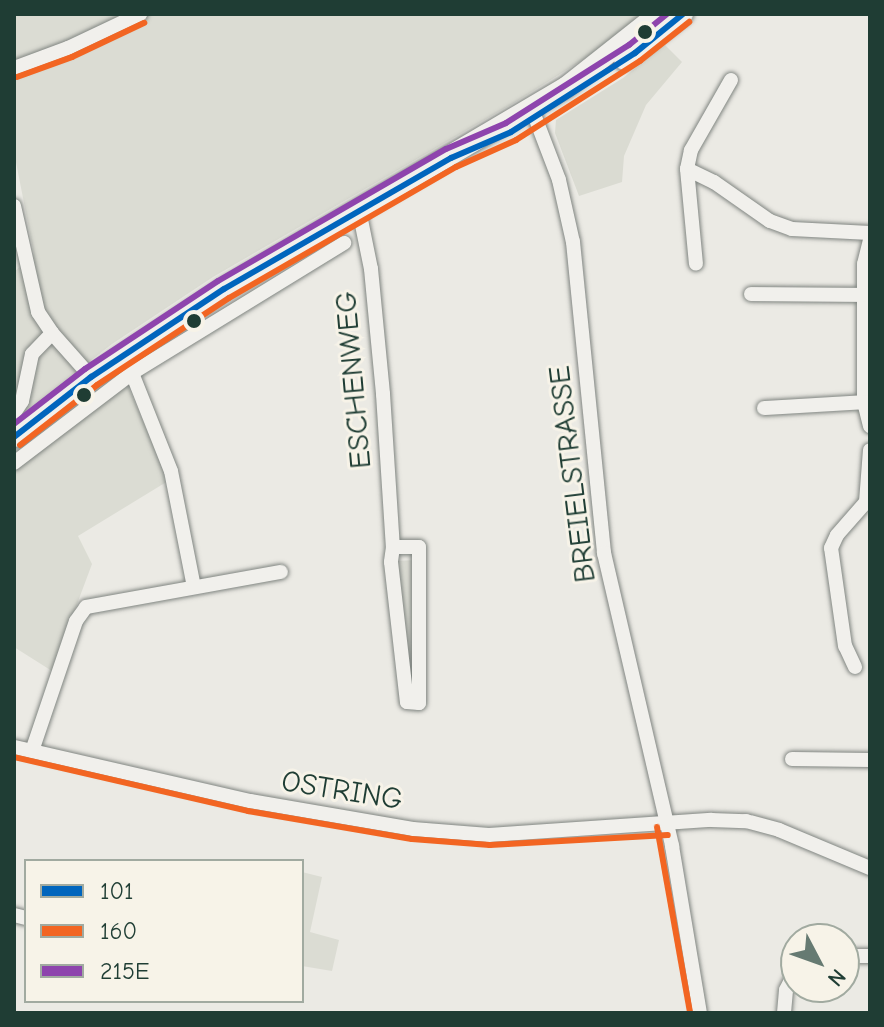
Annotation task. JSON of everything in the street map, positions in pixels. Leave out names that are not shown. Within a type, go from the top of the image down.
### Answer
[{"type":"main road","points":[[14,437],[91,377],[224,289],[451,158],[579,78],[658,14]]},
{"type":"main road","points":[[451,158],[535,117],[635,53],[683,14]]},
{"type":"street","points":[[14,68],[68,48],[140,14]]},
{"type":"street","points":[[696,264],[687,169],[691,150],[731,80]]},
{"type":"street","name":"BREIELSTRASSE","points":[[535,117],[559,180],[573,242],[604,553],[667,825],[700,1013]]},
{"type":"street","points":[[687,169],[714,182],[770,221],[792,229],[870,233]]},
{"type":"street","points":[[14,206],[19,261],[38,312],[52,333],[91,377]]},
{"type":"street","name":"ESCHENWEG","points":[[359,210],[366,228],[371,269],[393,547],[391,562],[407,702],[419,703],[419,547],[393,547]]},
{"type":"street","points":[[870,240],[864,252],[864,402],[870,426]]},
{"type":"street","points":[[14,463],[132,373],[344,243]]},
{"type":"street","points":[[751,294],[864,295]]},
{"type":"street","points":[[14,413],[22,401],[32,354],[52,333]]},
{"type":"street","points":[[132,373],[171,471],[194,587]]},
{"type":"street","points":[[764,408],[864,402]]},
{"type":"street","points":[[855,667],[845,646],[831,548],[837,535],[868,500],[870,450]]},
{"type":"street","points":[[32,751],[79,614],[86,607],[281,572]]},
{"type":"street","name":"OSTRING","points":[[14,747],[250,801],[413,829],[489,835],[711,820],[746,821],[779,830],[870,868]]},
{"type":"street","points":[[792,759],[870,760]]},
{"type":"shaded area","points":[[14,14],[642,14],[595,52],[517,101],[213,277],[112,344],[14,420],[14,272],[34,254],[14,152]]},
{"type":"shaded area","points":[[665,45],[682,62],[646,105],[624,156],[622,182],[579,196],[555,133],[556,120],[623,78]]},
{"type":"shaded area","points":[[349,226],[354,228],[196,320],[213,305]]},
{"type":"shaded area","points":[[128,386],[168,481],[78,536],[92,564],[52,671],[14,647],[14,471],[55,435]]},
{"type":"shaded area","points":[[417,560],[417,662],[410,663],[396,561]]},
{"type":"shaded area","points":[[304,872],[322,877],[310,932],[339,940],[332,971],[304,966]]},
{"type":"transit line","name":"215E","points":[[14,424],[85,369],[218,281],[446,149],[506,123],[629,45],[667,14]]},
{"type":"transit line","name":"101","points":[[14,437],[91,377],[224,289],[451,158],[511,132],[635,53],[683,14]]},
{"type":"transit line","name":"160","points":[[20,445],[97,385],[229,298],[456,167],[516,140],[640,61],[689,22]]},
{"type":"transit line","name":"160","points":[[17,77],[72,57],[144,23]]},
{"type":"transit line","name":"160","points":[[14,757],[248,811],[412,839],[490,845],[668,835]]},
{"type":"transit line","name":"160","points":[[657,827],[690,1013]]}]
